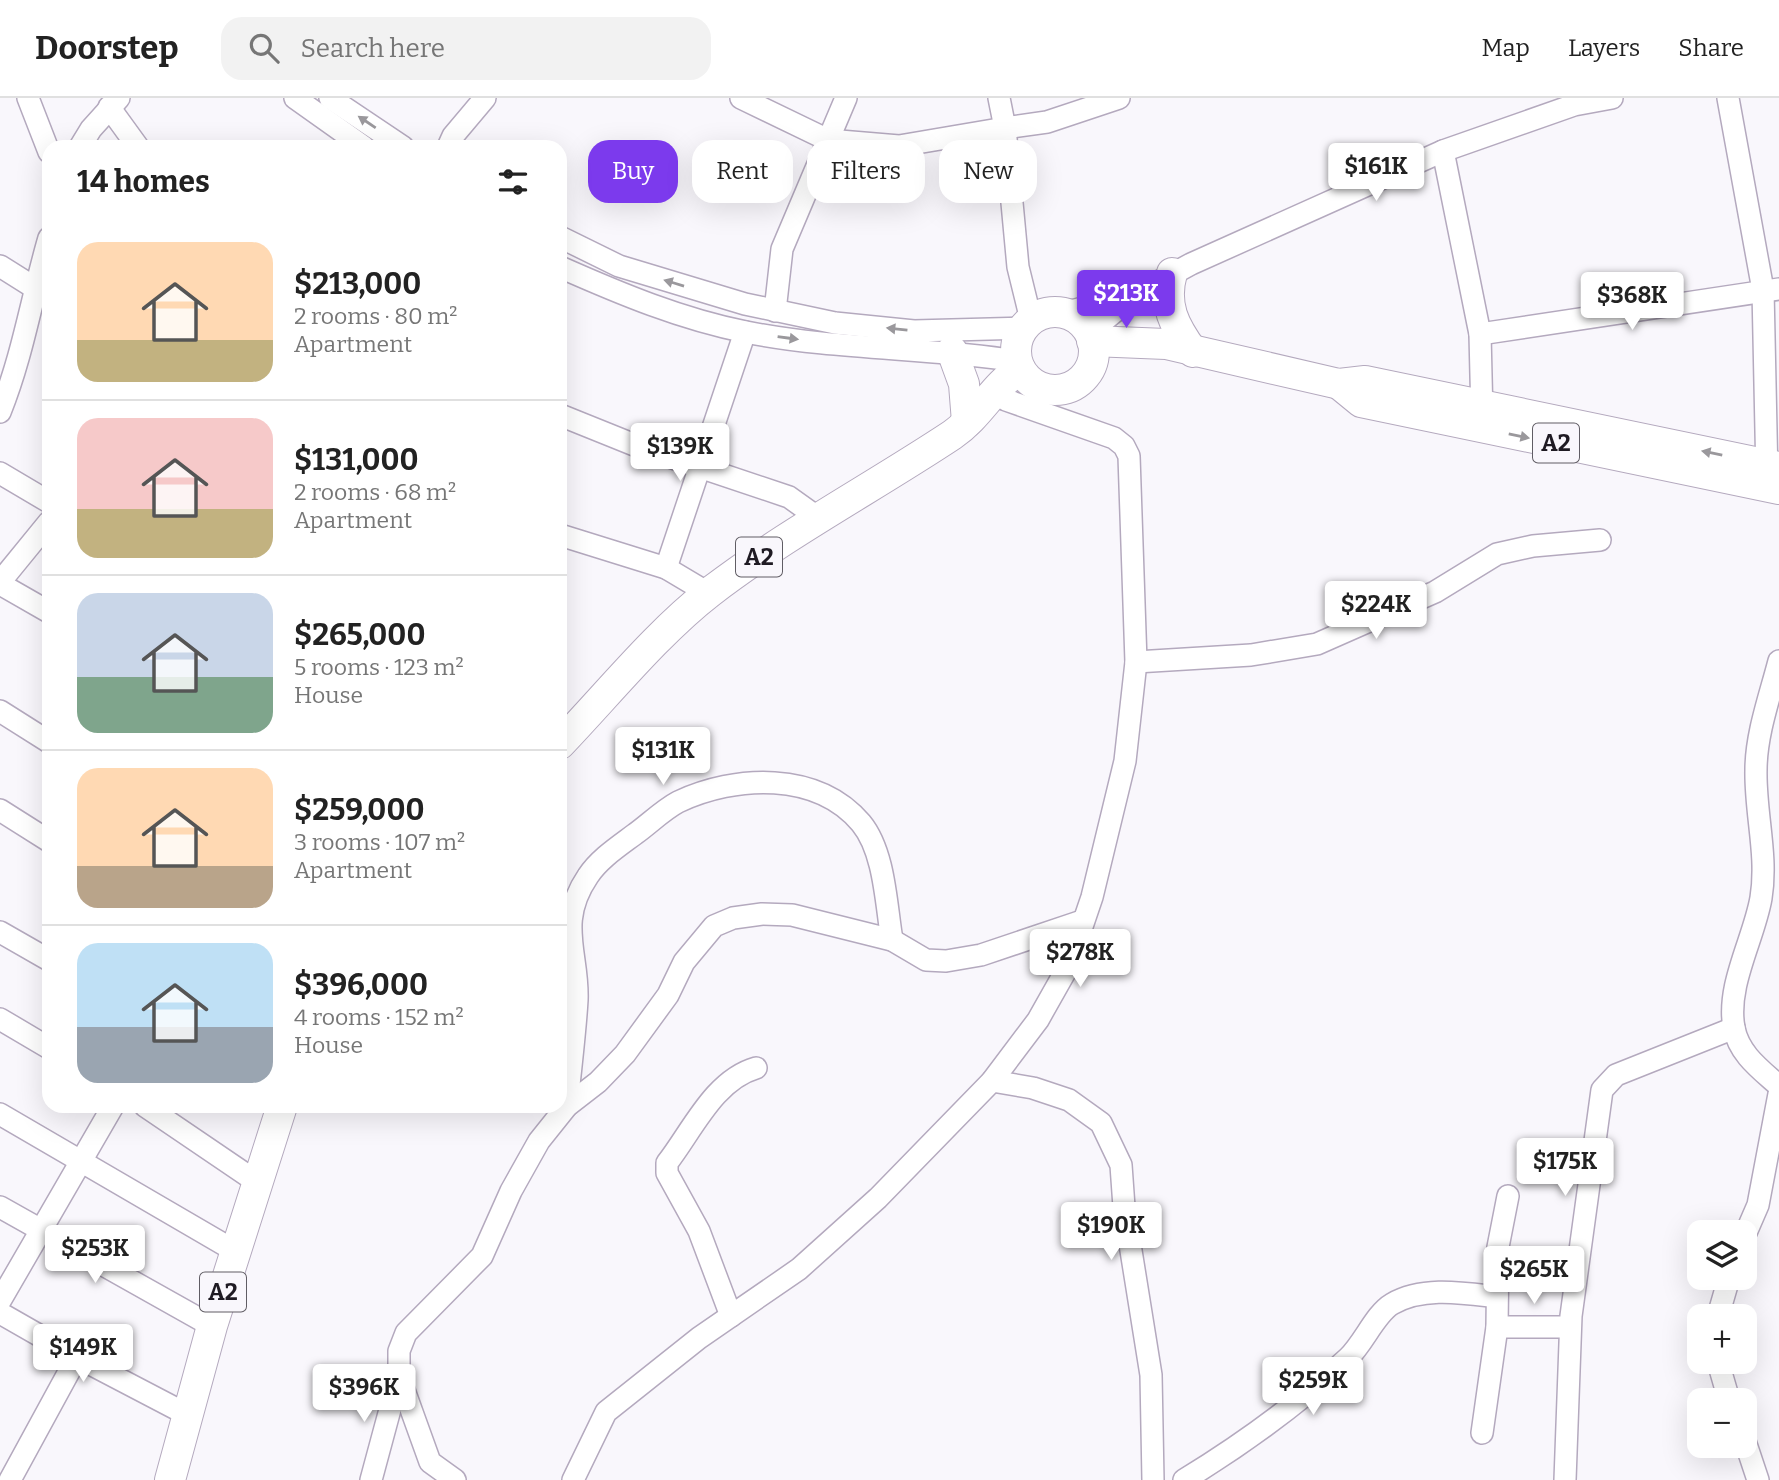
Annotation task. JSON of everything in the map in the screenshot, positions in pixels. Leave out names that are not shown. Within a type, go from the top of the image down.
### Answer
[{"type":"highway","points":[[1084,376],[1093,353],[1090,337],[1074,317],[1064,313],[1041,314],[1027,324],[1016,349],[1024,371],[1061,390],[1084,376],[1179,348],[1167,292],[1172,273]]},
{"type":"highway","name":"A2","points":[[1090,337],[1179,348],[1339,384],[1361,402],[1420,404],[1773,476]]},
{"type":"highway","points":[[953,351],[964,384],[986,409]]},
{"type":"highway","name":"A2","points":[[567,737],[708,593],[817,517],[954,433],[986,409],[1000,382],[1024,371]]},
{"type":"highway","name":"A2","points":[[170,1480],[212,1326],[280,1113]]},
{"type":"street","points":[[28,98],[44,140]]},
{"type":"street","points":[[295,98],[350,140]]},
{"type":"street","points":[[330,98],[393,140]]},
{"type":"street","points":[[451,140],[485,98]]},
{"type":"street","points":[[741,98],[828,140],[846,98]]},
{"type":"street","points":[[567,240],[619,266],[775,311],[835,323],[914,331],[1027,324],[999,98]]},
{"type":"street","points":[[925,142],[1047,122],[1119,98]]},
{"type":"street","points":[[1090,337],[1136,294],[1172,273],[1443,150],[1574,105],[1612,98]]},
{"type":"street","points":[[1728,98],[1771,289],[1773,476]]},
{"type":"street","points":[[85,140],[114,103],[134,140]]},
{"type":"street","points":[[1443,150],[1480,334],[1482,417]]},
{"type":"street","points":[[775,311],[782,250],[807,190]]},
{"type":"street","points":[[0,412],[23,349],[34,288],[42,261]]},
{"type":"street","points":[[0,266],[34,288]]},
{"type":"street","points":[[567,270],[647,305],[745,332],[854,346],[953,351],[1024,371]]},
{"type":"street","points":[[1480,334],[1771,289]]},
{"type":"street","points":[[1064,313],[1136,294]]},
{"type":"street","points":[[666,568],[745,332]]},
{"type":"street","points":[[573,1480],[606,1412],[731,1316],[799,1269],[878,1198],[992,1081],[1038,1020],[1063,976],[1092,897],[1125,761],[1136,662],[1129,456],[1124,446],[1114,438],[986,409]]},
{"type":"street","points":[[567,418],[789,497],[817,517]]},
{"type":"street","points":[[0,473],[42,498]]},
{"type":"street","points":[[42,531],[0,583],[42,608]]},
{"type":"street","points":[[567,539],[666,568],[708,593]]},
{"type":"street","points":[[1136,662],[1251,654],[1317,644],[1435,592],[1497,554],[1533,546],[1600,540]]},
{"type":"street","points":[[1779,661],[1762,724],[1755,766],[1756,806],[1764,859],[1761,898],[1734,1000],[1734,1028],[1751,1062],[1779,1086]]},
{"type":"street","points":[[0,711],[42,737]]},
{"type":"street","points":[[567,1106],[577,997],[569,941],[573,908],[588,876],[610,852],[678,803],[735,785],[769,781],[801,786],[841,804],[862,825],[877,858],[892,940]]},
{"type":"street","points":[[0,810],[42,837]]},
{"type":"street","points":[[567,1106],[598,1083],[625,1054],[668,995],[684,962],[714,926],[733,918],[762,914],[792,915],[892,940],[926,960],[946,961],[981,955],[1082,921]]},
{"type":"street","points":[[0,932],[42,956]]},
{"type":"street","points":[[0,1019],[42,1044]]},
{"type":"street","points":[[1565,1480],[1570,1327],[1602,1090],[1616,1074],[1734,1028]]},
{"type":"street","points":[[731,1316],[699,1231],[667,1173],[667,1163],[702,1113],[736,1076],[755,1068]]},
{"type":"street","points":[[992,1081],[1033,1088],[1069,1100],[1101,1123],[1121,1166],[1124,1207],[1151,1375],[1153,1480]]},
{"type":"street","points":[[1752,1220],[1758,1205],[1779,1094]]},
{"type":"street","points":[[0,1301],[109,1113]]},
{"type":"street","points":[[155,1113],[257,1182]]},
{"type":"street","points":[[372,1480],[399,1376],[398,1351],[406,1333],[482,1256],[511,1191],[539,1141],[561,1113]]},
{"type":"street","points":[[0,1114],[235,1251]]},
{"type":"street","points":[[1482,1433],[1497,1327],[1497,1247],[1508,1196]]},
{"type":"street","points":[[0,1207],[212,1326]]},
{"type":"street","points":[[1184,1480],[1243,1444],[1311,1392],[1362,1345],[1381,1314],[1393,1303],[1445,1291],[1497,1297]]},
{"type":"street","points":[[0,1312],[77,1357],[188,1415]]},
{"type":"street","points":[[1497,1327],[1570,1327]]},
{"type":"street","points":[[10,1480],[77,1357]]},
{"type":"street","points":[[399,1376],[430,1462],[455,1480]]},
{"type":"street","points":[[1751,1458],[1758,1480]]}]
